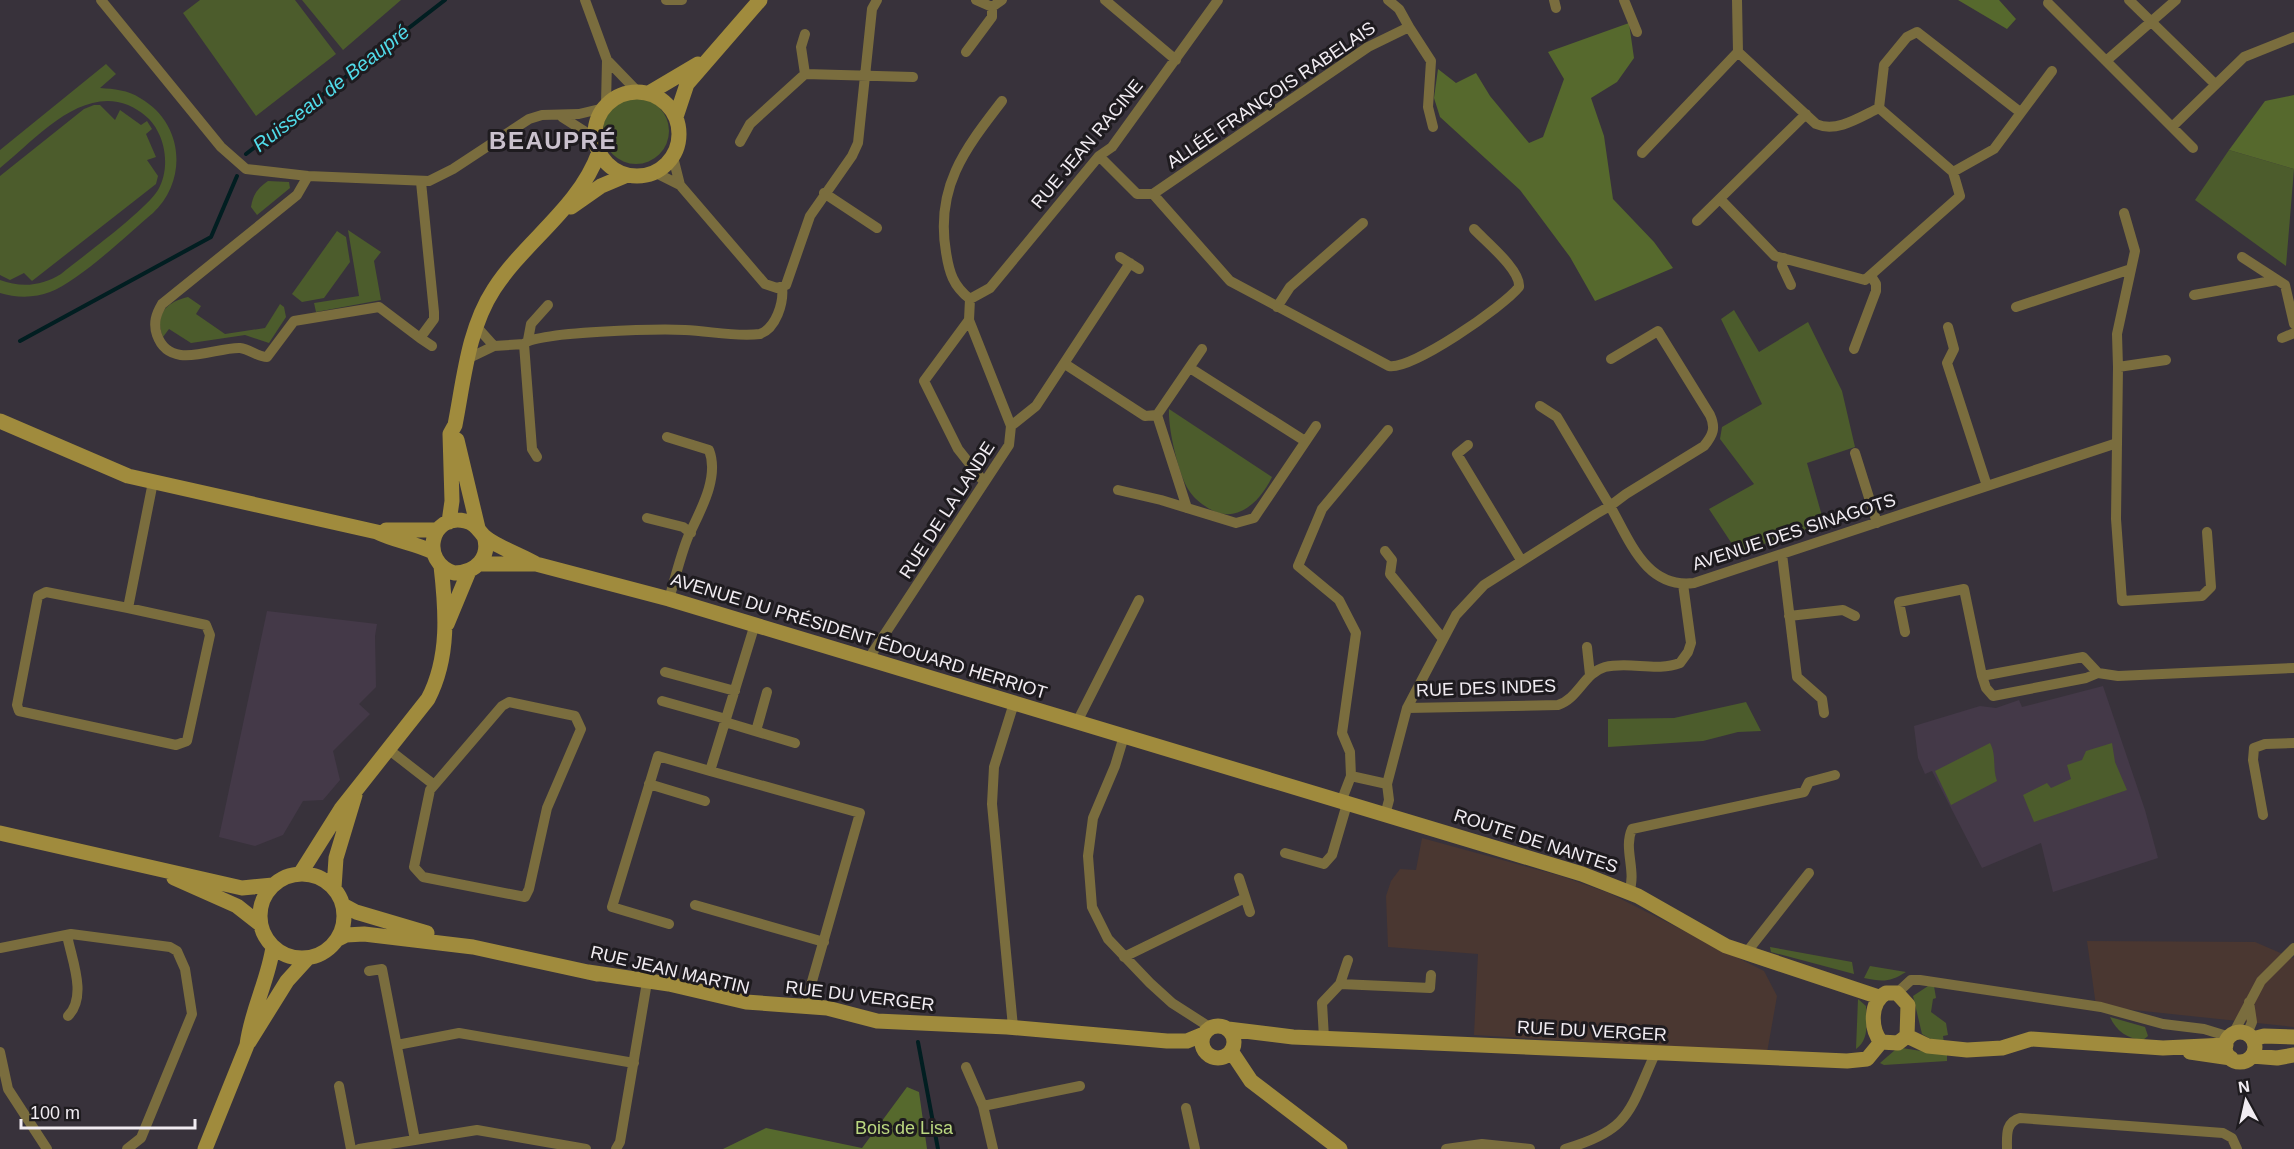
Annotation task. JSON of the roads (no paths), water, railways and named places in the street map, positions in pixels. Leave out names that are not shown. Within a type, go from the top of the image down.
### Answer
[{"type":"main road","points":[[676,117],[687,84],[708,57],[760,0]]},
{"type":"main road","points":[[300,874],[340,809],[356,792],[434,688],[444,651],[446,626],[433,544],[444,526],[452,501],[450,441],[467,359],[476,326],[487,301],[502,278],[563,211],[592,169],[597,145],[596,122],[605,106],[617,96],[643,92],[708,57]]},
{"type":"main road","points":[[563,211],[601,186],[627,175],[654,172],[673,157],[680,137],[676,117],[666,102],[643,92]]},
{"type":"main road","points":[[597,145],[616,170],[627,175]]},
{"type":"main road","points":[[0,421],[105,468],[153,482],[377,532],[437,559],[454,573],[474,568]]},
{"type":"main road","points":[[446,626],[474,568],[485,553],[460,458],[455,425]]},
{"type":"main road","points":[[377,532],[444,526],[465,520],[481,532]]},
{"type":"main road","name":"AVENUE DU PRÉSIDENT ÉDOUARD HERRIOT","points":[[481,532],[536,564],[755,624],[1169,750]]},
{"type":"main road","name":"AVENUE DU PRÉSIDENT ÉDOUARD HERRIOT","points":[[474,568],[536,564]]},
{"type":"main road","name":"ROUTE DE NANTES","points":[[1169,750],[1582,874],[1629,892],[1707,936],[1746,953],[1879,997]]},
{"type":"main road","points":[[334,888],[336,858],[356,792]]},
{"type":"main road","points":[[0,834],[242,888],[273,885],[290,875],[319,877],[334,888],[344,905],[345,923],[338,939],[325,952],[307,958],[289,956],[273,947],[261,925],[237,906],[158,870]]},
{"type":"main road","points":[[261,925],[262,904],[273,885]]},
{"type":"main road","name":"RUE JEAN MARTIN","points":[[344,905],[356,912],[473,947],[728,1006],[860,1018]]},
{"type":"main road","name":"RUE JEAN MARTIN","points":[[338,939],[346,935],[364,934],[473,947]]},
{"type":"main road","points":[[247,1045],[249,1028],[271,963],[273,947]]},
{"type":"main road","points":[[205,1149],[247,1045],[287,981],[307,958]]},
{"type":"main road","name":"RUE DU VERGER","points":[[588,972],[674,985],[747,1002],[842,1011],[860,1018],[914,1025],[1013,1028],[1167,1041],[1187,1041],[1208,1031]]},
{"type":"main road","points":[[1886,993],[1897,993],[1908,1005],[1907,1036],[1898,1043],[1881,1042],[1875,1028],[1875,1004],[1879,997],[1886,993]]},
{"type":"main road","points":[[1251,1081],[1231,1041],[1220,1026],[1208,1031],[1202,1044],[1210,1055],[1236,1074],[1251,1081],[1340,1149]]},
{"type":"main road","points":[[1907,1036],[1928,1046],[1967,1050],[2002,1048],[2031,1039],[2172,1048],[2264,1036],[2294,1037]]},
{"type":"main road","name":"RUE DU VERGER","points":[[1231,1041],[1293,1037],[1847,1061],[1867,1059],[1881,1042]]},
{"type":"main road","name":"RUE DU VERGER","points":[[1167,1041],[1210,1055]]},
{"type":"main road","points":[[1210,1055],[1223,1057],[1231,1041]]},
{"type":"main road","points":[[2237,1041],[2239,1061],[2252,1056],[2277,1058],[2294,1055]]},
{"type":"main road","points":[[2237,1041],[2255,1048],[2252,1056]]},
{"type":"street","points":[[101,0],[235,162],[246,169],[308,176],[421,183],[436,180],[529,119],[542,115],[562,117],[605,106],[607,60],[585,0]]},
{"type":"street","points":[[666,0],[682,0]]},
{"type":"street","points":[[976,0],[992,7]]},
{"type":"street","points":[[992,7],[1002,0]]},
{"type":"street","points":[[1105,0],[1176,60]]},
{"type":"street","name":"RUE JEAN RACINE","points":[[970,299],[990,288],[1099,156],[1112,147],[1218,0]]},
{"type":"street","points":[[1388,0],[1399,9],[1431,61],[1428,107],[1433,127]]},
{"type":"street","points":[[1624,0],[1637,32]]},
{"type":"street","points":[[1642,153],[1738,52],[1737,0]]},
{"type":"street","points":[[2129,0],[2214,84]]},
{"type":"street","points":[[2106,61],[2176,0]]},
{"type":"street","points":[[467,359],[494,346],[573,334],[683,330],[760,334],[766,332],[774,321],[783,295],[782,287],[790,278],[803,233],[824,193],[852,156],[858,142],[872,9],[875,1]]},
{"type":"street","points":[[2048,3],[2193,148]]},
{"type":"street","points":[[966,52],[992,17],[992,7]]},
{"type":"street","name":"ALLÉE FRANÇOIS RABELAIS","points":[[1153,194],[1368,47],[1409,27]]},
{"type":"street","points":[[1880,108],[1884,64],[1907,37],[1917,32],[2020,112]]},
{"type":"street","points":[[805,34],[801,47],[805,74]]},
{"type":"street","points":[[2172,127],[2244,57],[2294,37]]},
{"type":"street","points":[[1738,52],[1816,124],[1836,128],[1880,108]]},
{"type":"street","points":[[607,60],[643,92]]},
{"type":"street","points":[[1953,171],[1989,154],[2052,71]]},
{"type":"street","points":[[740,142],[750,124],[805,74],[913,77]]},
{"type":"street","points":[[1002,101],[961,157],[950,181],[944,210],[944,243],[950,274],[958,290],[970,299],[969,320],[1011,426]]},
{"type":"street","points":[[1720,199],[1775,256],[1865,280],[1960,195],[1953,171],[1880,108]]},
{"type":"street","points":[[1697,221],[1806,114]]},
{"type":"street","points":[[562,117],[597,145]]},
{"type":"street","points":[[1099,156],[1137,194],[1153,194],[1230,281],[1389,366],[1399,366],[1454,338],[1519,287],[1519,282],[1511,268],[1474,229]]},
{"type":"street","points":[[673,157],[680,185]]},
{"type":"street","points":[[654,172],[680,185],[765,284],[782,287]]},
{"type":"street","points":[[308,176],[297,195],[224,251],[162,304],[156,313],[155,323],[159,339],[165,346],[181,356],[240,348],[267,357],[294,321],[379,307],[432,346]]},
{"type":"street","points":[[420,338],[434,319],[421,183]]},
{"type":"street","points":[[824,193],[878,228]]},
{"type":"street","points":[[2124,213],[2134,251],[2117,334],[2116,519],[2122,602],[2202,596],[2211,587],[2207,532]]},
{"type":"street","points":[[1277,307],[1290,287],[1363,223]]},
{"type":"street","points":[[2242,256],[2288,290],[2294,324]]},
{"type":"street","points":[[1784,258],[1782,266],[1791,285]]},
{"type":"street","name":"RUE DE LA LANDE","points":[[869,658],[1009,445],[1011,426],[1036,406],[1130,263]]},
{"type":"street","points":[[2016,306],[2131,269]]},
{"type":"street","points":[[1854,349],[1876,291],[1876,284],[1871,276]]},
{"type":"street","points":[[2194,295],[2277,280]]},
{"type":"street","points":[[537,457],[532,449],[526,342],[531,324],[548,305]]},
{"type":"street","points":[[969,320],[924,381],[958,449],[984,482]]},
{"type":"street","points":[[476,326],[494,346]]},
{"type":"street","points":[[1948,327],[1954,349],[1947,363],[1987,486]]},
{"type":"street","points":[[1385,815],[1389,800],[1387,784],[1407,708],[1443,639],[1468,600],[1484,585],[1521,560],[1704,446],[1712,436],[1714,425],[1659,331],[1611,358]]},
{"type":"street","points":[[2282,339],[2294,333]]},
{"type":"street","points":[[1157,416],[1202,349]]},
{"type":"street","points":[[2118,367],[2166,360]]},
{"type":"street","points":[[1065,364],[1145,416],[1157,416]]},
{"type":"street","points":[[1190,368],[1305,441]]},
{"type":"street","name":"AVENUE DES SINAGOTS","points":[[1540,406],[1557,417],[1647,569],[1661,579],[1683,584],[1782,554],[2117,443]]},
{"type":"street","points":[[1157,416],[1187,508]]},
{"type":"street","points":[[1118,490],[1236,523],[1254,518],[1316,426]]},
{"type":"street","points":[[1285,853],[1324,864],[1332,855],[1351,776],[1350,752],[1342,733],[1356,633],[1339,600],[1298,566],[1322,509],[1388,430]]},
{"type":"street","points":[[667,437],[709,450],[714,465],[702,508],[691,533],[669,599]]},
{"type":"street","points":[[1468,445],[1457,454],[1521,560]]},
{"type":"street","points":[[1855,453],[1877,523]]},
{"type":"street","points":[[128,608],[153,482]]},
{"type":"street","points":[[647,518],[683,527],[691,533]]},
{"type":"street","points":[[1385,551],[1392,560],[1390,574],[1443,639]]},
{"type":"street","points":[[1782,554],[1797,677],[1822,699],[1824,713]]},
{"type":"street","points":[[1587,647],[1590,675],[1605,667],[1680,663],[1691,643],[1683,584]]},
{"type":"street","points":[[1905,632],[1899,602],[1964,589],[1982,676],[1986,688],[1993,696],[2086,678],[2098,673],[2133,677],[2294,668]]},
{"type":"street","points":[[46,592],[128,608],[206,625],[210,635],[187,741],[176,745],[19,711],[17,705],[38,596],[46,592]]},
{"type":"street","points":[[1077,722],[1139,600]]},
{"type":"street","points":[[1789,616],[1843,610],[1855,616]]},
{"type":"street","points":[[710,771],[755,624]]},
{"type":"street","points":[[1982,676],[2083,657],[2098,673]]},
{"type":"street","points":[[665,672],[735,691]]},
{"type":"street","name":"RUE DES INDES","points":[[1407,708],[1558,705],[1577,692],[1590,675]]},
{"type":"street","points":[[756,731],[767,692]]},
{"type":"street","points":[[662,701],[795,743]]},
{"type":"street","points":[[506,703],[575,716],[579,722],[580,735],[548,808],[529,889],[525,897],[423,877],[414,867],[433,784],[506,703]]},
{"type":"street","points":[[1013,1028],[992,804],[994,767],[1014,703]]},
{"type":"street","points":[[1124,736],[1115,766],[1093,818],[1088,856],[1089,892],[1096,918],[1107,939],[1124,957],[1172,1003],[1208,1031]]},
{"type":"street","points":[[2263,815],[2253,760],[2254,748],[2265,744],[2294,743]]},
{"type":"street","points":[[388,749],[433,784]]},
{"type":"street","points":[[669,924],[612,907],[658,756],[860,813],[805,1006]]},
{"type":"street","points":[[1629,892],[1632,883],[1629,837],[1632,829],[1804,792],[1809,782],[1835,775]]},
{"type":"street","points":[[1351,776],[1387,784]]},
{"type":"street","points":[[649,784],[705,801]]},
{"type":"street","points":[[1746,953],[1809,873]]},
{"type":"street","points":[[1239,878],[1250,912]]},
{"type":"street","points":[[1124,957],[1245,898]]},
{"type":"street","points":[[695,905],[824,942]]},
{"type":"street","points":[[0,948],[67,935],[170,947],[177,951],[182,959],[192,1014],[141,1138],[127,1149]]},
{"type":"street","points":[[67,935],[78,993],[73,1011],[68,1016]]},
{"type":"street","points":[[1897,993],[1911,980],[1920,980],[2095,1006],[2163,1024],[2204,1029],[2237,1041],[2252,1022],[2249,1002],[2261,981],[2294,948]]},
{"type":"street","points":[[1323,1038],[1322,1004],[1340,984],[1348,960]]},
{"type":"street","points":[[369,972],[382,969],[415,1140]]},
{"type":"street","points":[[1340,984],[1430,988],[1431,975]]},
{"type":"street","points":[[616,1149],[620,1142],[646,988]]},
{"type":"street","points":[[397,1045],[459,1033],[634,1063]]},
{"type":"street","points":[[0,1052],[3,1079],[47,1149]]},
{"type":"street","points":[[1565,1149],[1592,1141],[1616,1128],[1629,1112],[1655,1054]]},
{"type":"street","points":[[966,1067],[983,1106],[993,1149]]},
{"type":"street","points":[[339,1086],[351,1149]]},
{"type":"street","points":[[983,1106],[1080,1086]]},
{"type":"street","points":[[1186,1108],[1195,1149]]},
{"type":"street","points":[[2007,1149],[2008,1127],[2014,1119],[2020,1118],[2223,1133],[2232,1138],[2237,1149]]},
{"type":"street","points":[[359,1149],[477,1130],[586,1149]]},
{"type":"street","points":[[1446,1149],[1482,1144],[1530,1149]]},
{"type":"waterway","name":"Ruisseau de Beaupré","points":[[246,154],[445,0]]},
{"type":"waterway","name":"Ruisseau de Beaupré","points":[[20,341],[211,237],[237,176]]},
{"type":"waterway","points":[[918,1042],[938,1149]]},
{"type":"district","name":"BEAUPRÉ","points":[[553,140]]},
{"type":"park label","name":"Bois de Lisa","points":[[904,1128]]}]
